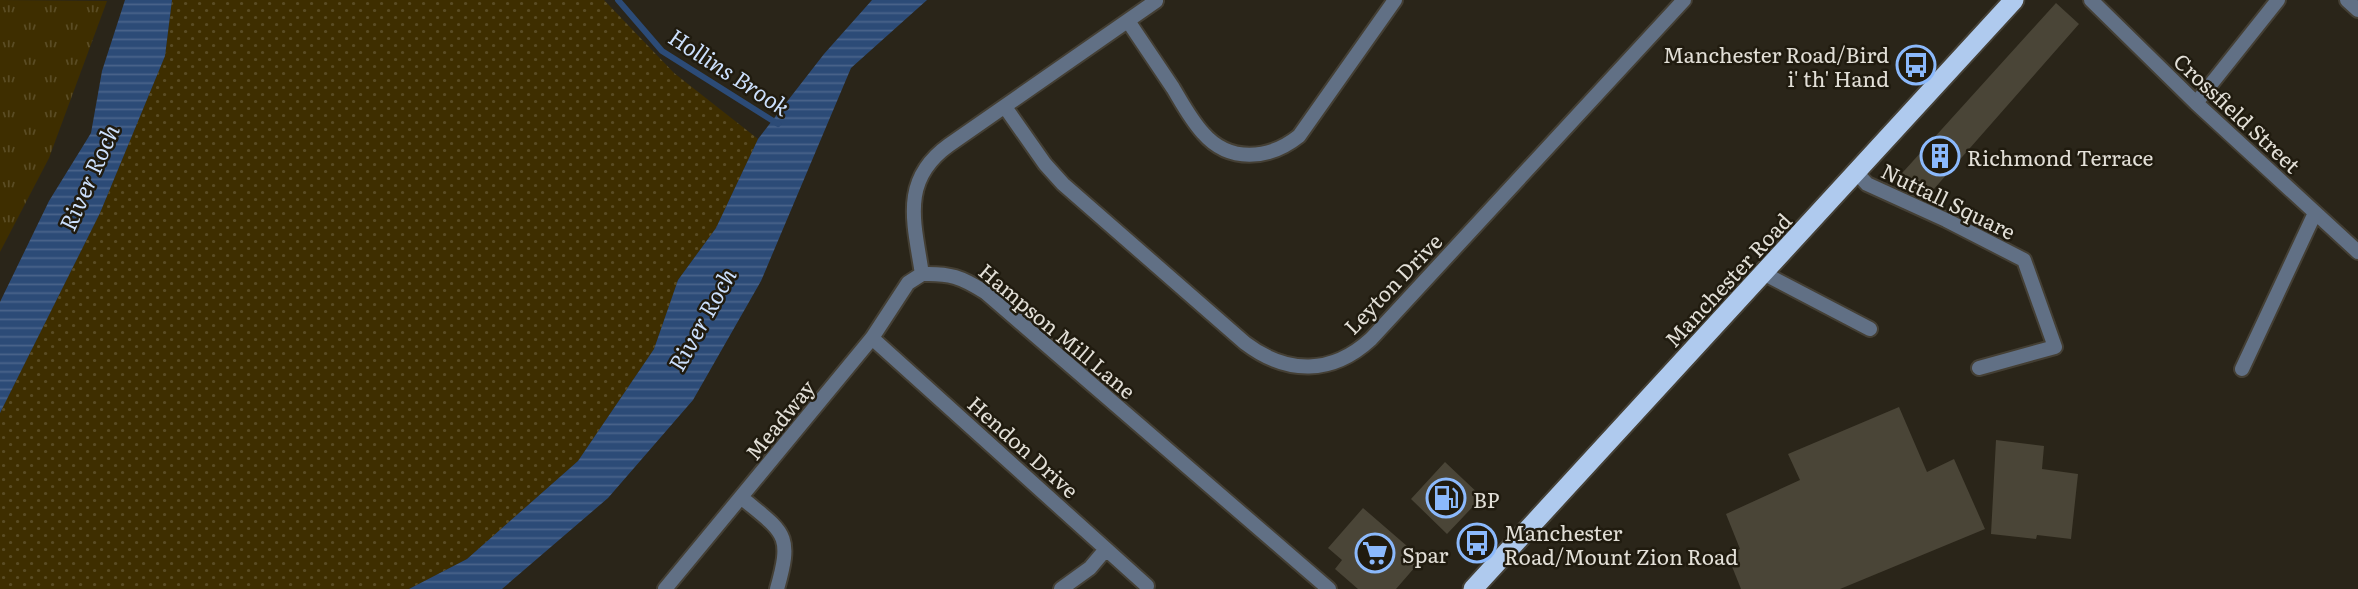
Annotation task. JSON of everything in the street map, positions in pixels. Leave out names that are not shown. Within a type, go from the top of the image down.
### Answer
[{"type":"highway","name":"Manchester Road","points":[[1473,589],[2014,0]]},
{"type":"street","points":[[1128,21],[1201,131],[1220,147],[1243,155],[1256,155],[1279,150],[1299,136],[1395,0]]},
{"type":"street","name":"Leyton Drive","points":[[1005,107],[1045,164],[1063,184],[1245,343],[1273,361],[1289,365],[1320,366],[1348,356],[1371,339],[1684,0]]},
{"type":"street","name":"Crossfield Street","points":[[2091,0],[2196,103],[2358,252]]},
{"type":"street","points":[[2196,103],[2278,0]]},
{"type":"street","points":[[2347,0],[2358,10]]},
{"type":"street","points":[[922,274],[912,208],[922,172],[938,152],[1156,1]]},
{"type":"street","name":"Nuttall Square","points":[[1856,172],[1867,184],[2024,260],[2055,347],[1979,368]]},
{"type":"street","points":[[2242,369],[2315,213]]},
{"type":"street","name":"Hampson Mill Lane","points":[[922,274],[944,273],[962,277],[985,292],[1329,589]]},
{"type":"street","points":[[1763,273],[1870,329]]},
{"type":"street","name":"Meadway","points":[[665,589],[872,338],[908,283],[922,274]]},
{"type":"street","name":"Hendon Drive","points":[[872,338],[1147,586]]},
{"type":"street","points":[[742,498],[783,536],[785,560],[777,589]]},
{"type":"street","points":[[1061,589],[1090,568],[1106,549]]},
{"type":"green space","points":[[0,0],[107,1],[49,158],[0,252]]},
{"type":"green space","points":[[172,0],[604,0],[674,73],[758,139],[716,228],[678,280],[654,349],[578,461],[467,559],[409,589],[0,589],[0,413],[100,213],[165,56]]},
{"type":"water","name":"River Roch","points":[[125,0],[172,0],[165,56],[100,213],[0,413],[0,302],[49,201],[91,133],[102,71]]},
{"type":"water","name":"River Roch","points":[[872,0],[927,0],[851,68],[761,281],[693,400],[608,498],[502,589],[409,589],[467,559],[578,461],[654,349],[678,280],[716,228],[758,139],[824,54]]},
{"type":"building","points":[[2056,3],[2079,24],[1926,198],[1894,182]]},
{"type":"building","points":[[1899,407],[1927,472],[1954,459],[1985,529],[1840,589],[1741,589],[1727,554],[1740,549],[1726,514],[1800,480],[1788,454]]},
{"type":"building","points":[[1996,440],[2044,446],[2042,469],[2078,474],[2071,539],[2037,535],[2036,539],[1991,534]]},
{"type":"building","name":"BP","points":[[1445,462],[1482,497],[1447,534],[1411,499]]},
{"type":"building","name":"Spar","points":[[1363,508],[1422,559],[1396,589],[1358,589],[1335,569],[1342,560],[1328,548]]},
{"type":"waterway","name":"Hollins Brook","points":[[618,0],[662,51],[778,124]]},
{"type":"place","name":"Manchester Road/Bird i' th' Hand","points":[[1916,65]]},
{"type":"place","name":"Richmond Terrace","points":[[1940,156]]},
{"type":"place","name":"BP","points":[[1446,498]]},
{"type":"place","name":"Manchester Road/Mount Zion Road","points":[[1477,543]]},
{"type":"place","name":"Spar","points":[[1375,553]]}]
